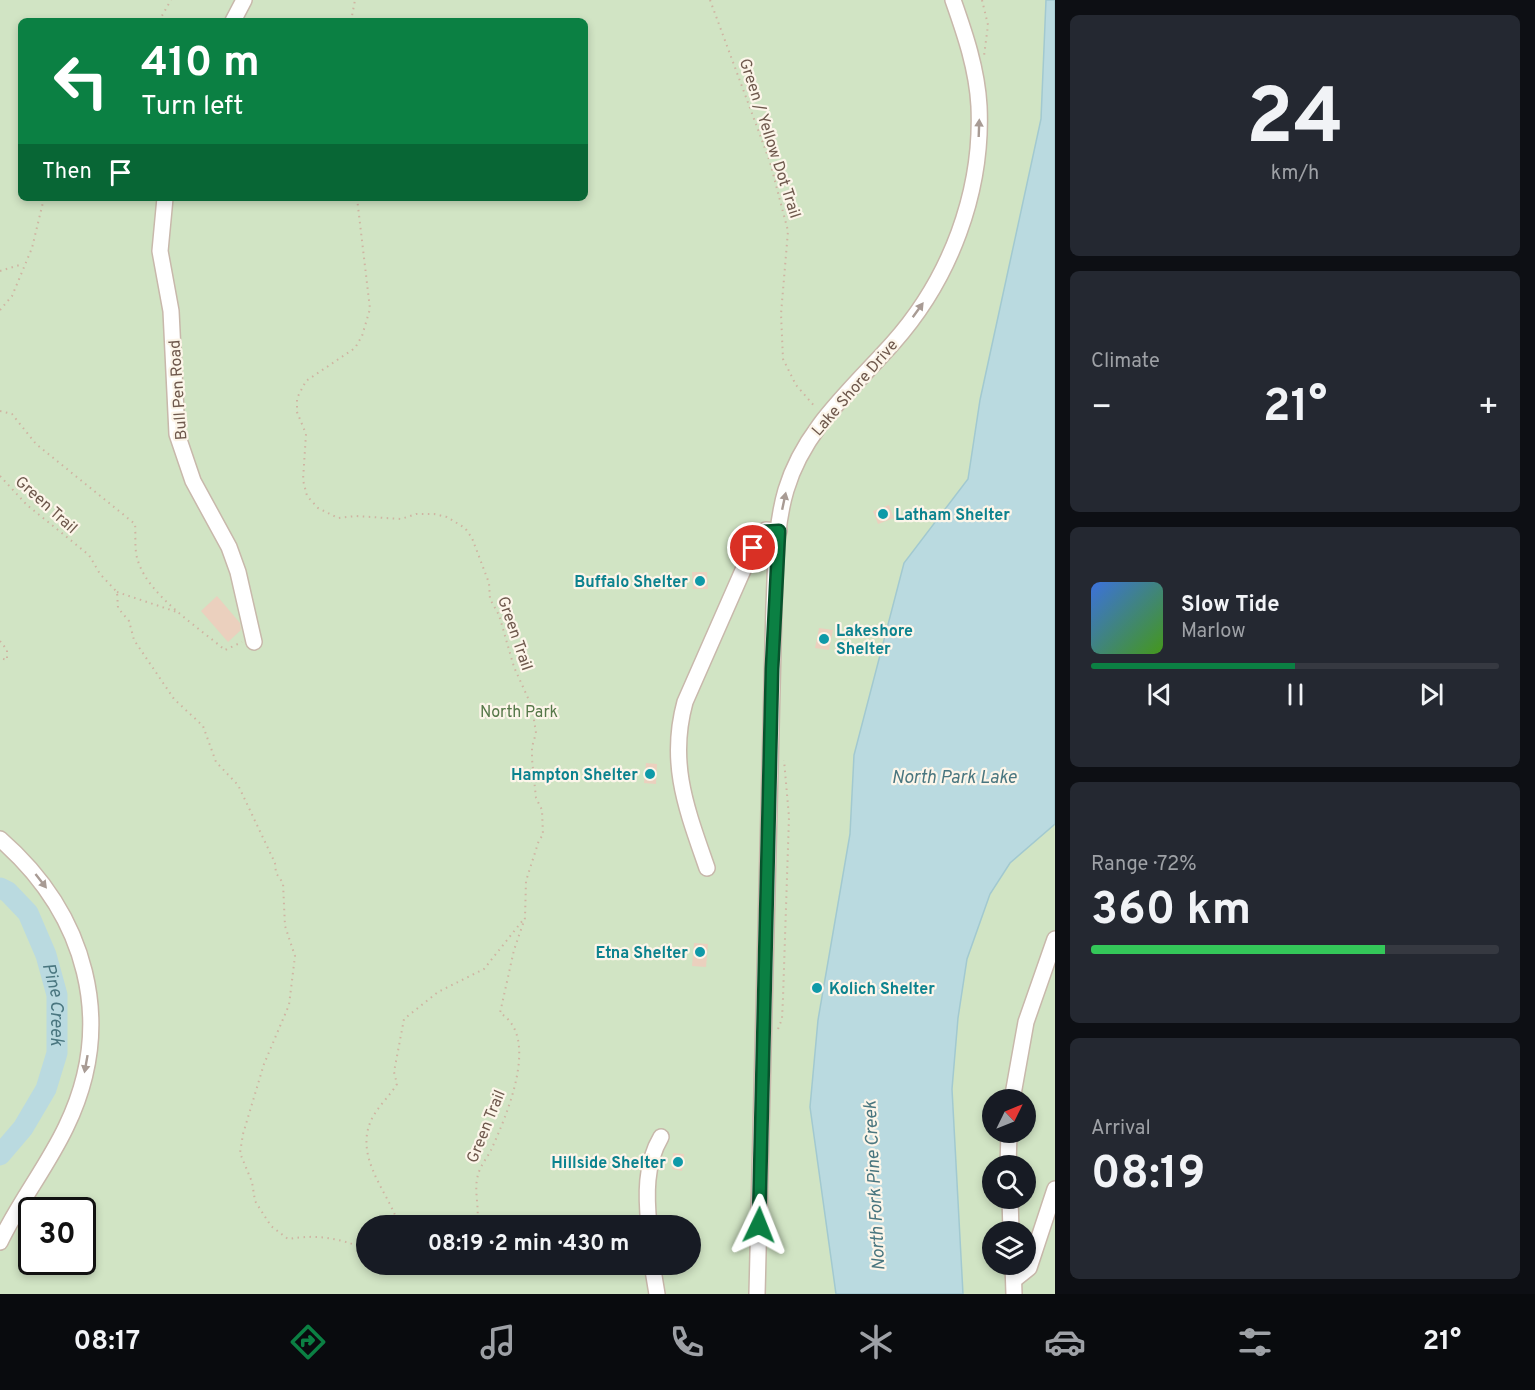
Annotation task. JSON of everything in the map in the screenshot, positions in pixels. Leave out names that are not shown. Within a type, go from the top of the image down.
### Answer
[{"type":"street","points":[[235,18],[244,0]]},
{"type":"street","name":"Lake Shore Drive","points":[[757,1294],[772,669],[779,531],[784,496],[798,458],[825,417],[895,341],[923,304],[952,250],[967,210],[977,153],[979,103],[971,56],[953,0]]},
{"type":"street","name":"Bull Pen Road","points":[[165,201],[160,251],[171,311],[177,434],[193,481],[229,547],[238,572],[253,639]]},
{"type":"street","points":[[707,868],[681,791],[678,729],[685,702],[758,536],[766,530],[779,531]]},
{"type":"street","points":[[0,839],[30,867],[62,913],[85,971],[90,1018],[86,1069],[66,1127],[0,1242]]},
{"type":"street","points":[[1014,1089],[1026,1022],[1055,939]]},
{"type":"street","points":[[648,1215],[649,1172],[655,1147],[661,1137]]},
{"type":"street","points":[[1014,1279],[1029,1268],[1055,1189]]},
{"type":"street","points":[[654,1275],[657,1294]]},
{"type":"path","points":[[161,18],[171,0]]},
{"type":"path","points":[[351,18],[354,0]]},
{"type":"path","name":"Green / Yellow Dot Trail","points":[[710,0],[770,162],[788,231],[781,314],[783,359],[796,385],[825,417]]},
{"type":"path","points":[[982,0],[988,25],[982,64]]},
{"type":"path","points":[[0,310],[12,296],[32,248],[43,201]]},
{"type":"path","name":"Green Trail","points":[[357,201],[370,309],[362,336],[355,348],[306,381],[297,398],[297,412],[306,434],[303,480],[307,496],[318,508],[338,518],[356,516],[401,519],[416,514],[434,514],[447,517],[465,528],[472,538],[489,583],[490,599],[499,615],[514,667],[529,695],[535,723],[532,753],[536,798],[542,810],[543,836],[539,840],[526,881],[525,918],[514,950],[500,1013],[508,1018],[517,1030],[520,1056],[512,1095],[490,1152],[478,1174],[476,1215]]},
{"type":"path","points":[[0,271],[25,264]]},
{"type":"path","points":[[0,411],[12,414],[36,444],[135,524],[138,561],[151,583],[178,612],[225,650],[253,639]]},
{"type":"path","name":"Green Trail","points":[[0,477],[27,505],[89,555],[100,574],[117,592],[118,608],[129,621],[135,640],[174,699],[203,726],[216,762],[238,785],[261,830],[283,883],[285,926],[295,956],[289,1005],[264,1064],[240,1153],[252,1182],[255,1201],[271,1226],[288,1239],[312,1235],[356,1245]]},
{"type":"path","points":[[117,592],[178,612]]},
{"type":"path","points":[[0,640],[7,650],[7,660],[0,658]]},
{"type":"path","points":[[775,1035],[782,1019],[789,857],[788,787],[782,754]]},
{"type":"path","points":[[395,1215],[370,1166],[367,1153],[370,1123],[397,1084],[394,1071],[404,1019],[438,992],[484,969],[525,918]]},
{"type":"green space","name":"North Park","points":[[0,0],[1055,0],[1055,1294],[0,1294]]},
{"type":"water","name":"North Park Lake","points":[[1046,0],[1055,0],[1055,824],[1010,863],[990,894],[967,959],[958,1018],[952,1089],[963,1294],[836,1294],[810,1107],[818,1020],[850,834],[854,755],[904,563],[968,479],[980,400],[1041,119]]},
{"type":"building","name":"Latham Shelter","points":[[889,505],[894,518],[878,524],[873,511]]},
{"type":"building","name":"Buffalo Shelter","points":[[692,572],[707,572],[708,589],[693,589]]},
{"type":"building","points":[[217,596],[240,623],[241,630],[228,642],[201,611]]},
{"type":"building","name":"Lakeshore Shelter","points":[[819,628],[833,630],[829,650],[815,648]]},
{"type":"building","name":"Hampton Shelter","points":[[646,763],[657,764],[656,784],[644,783]]},
{"type":"building","name":"Etna Shelter","points":[[694,943],[708,944],[706,967],[692,966]]},
{"type":"building","name":"Hillside Shelter","points":[[673,1153],[684,1154],[682,1171],[672,1169]]},
{"type":"waterway","name":"Pine Creek","points":[[0,888],[8,892],[28,913],[46,955],[57,995],[57,1053],[46,1089],[23,1128],[0,1155]]},
{"type":"place","name":"Latham Shelter","points":[[883,514]]},
{"type":"place","name":"Buffalo Shelter","points":[[700,581]]},
{"type":"place","name":"Lakeshore Shelter","points":[[824,639]]},
{"type":"place","name":"Hampton Shelter","points":[[650,774]]},
{"type":"place","name":"Etna Shelter","points":[[700,952]]},
{"type":"place","name":"Kolich Shelter","points":[[817,988]]},
{"type":"place","name":"Hillside Shelter","points":[[678,1162]]},
{"type":"route","points":[[753,548],[758,536],[766,530],[779,531],[772,669],[759,1225]]},
{"type":"water label","name":"North Fork Pine Creek","points":[[874,1186]]}]
